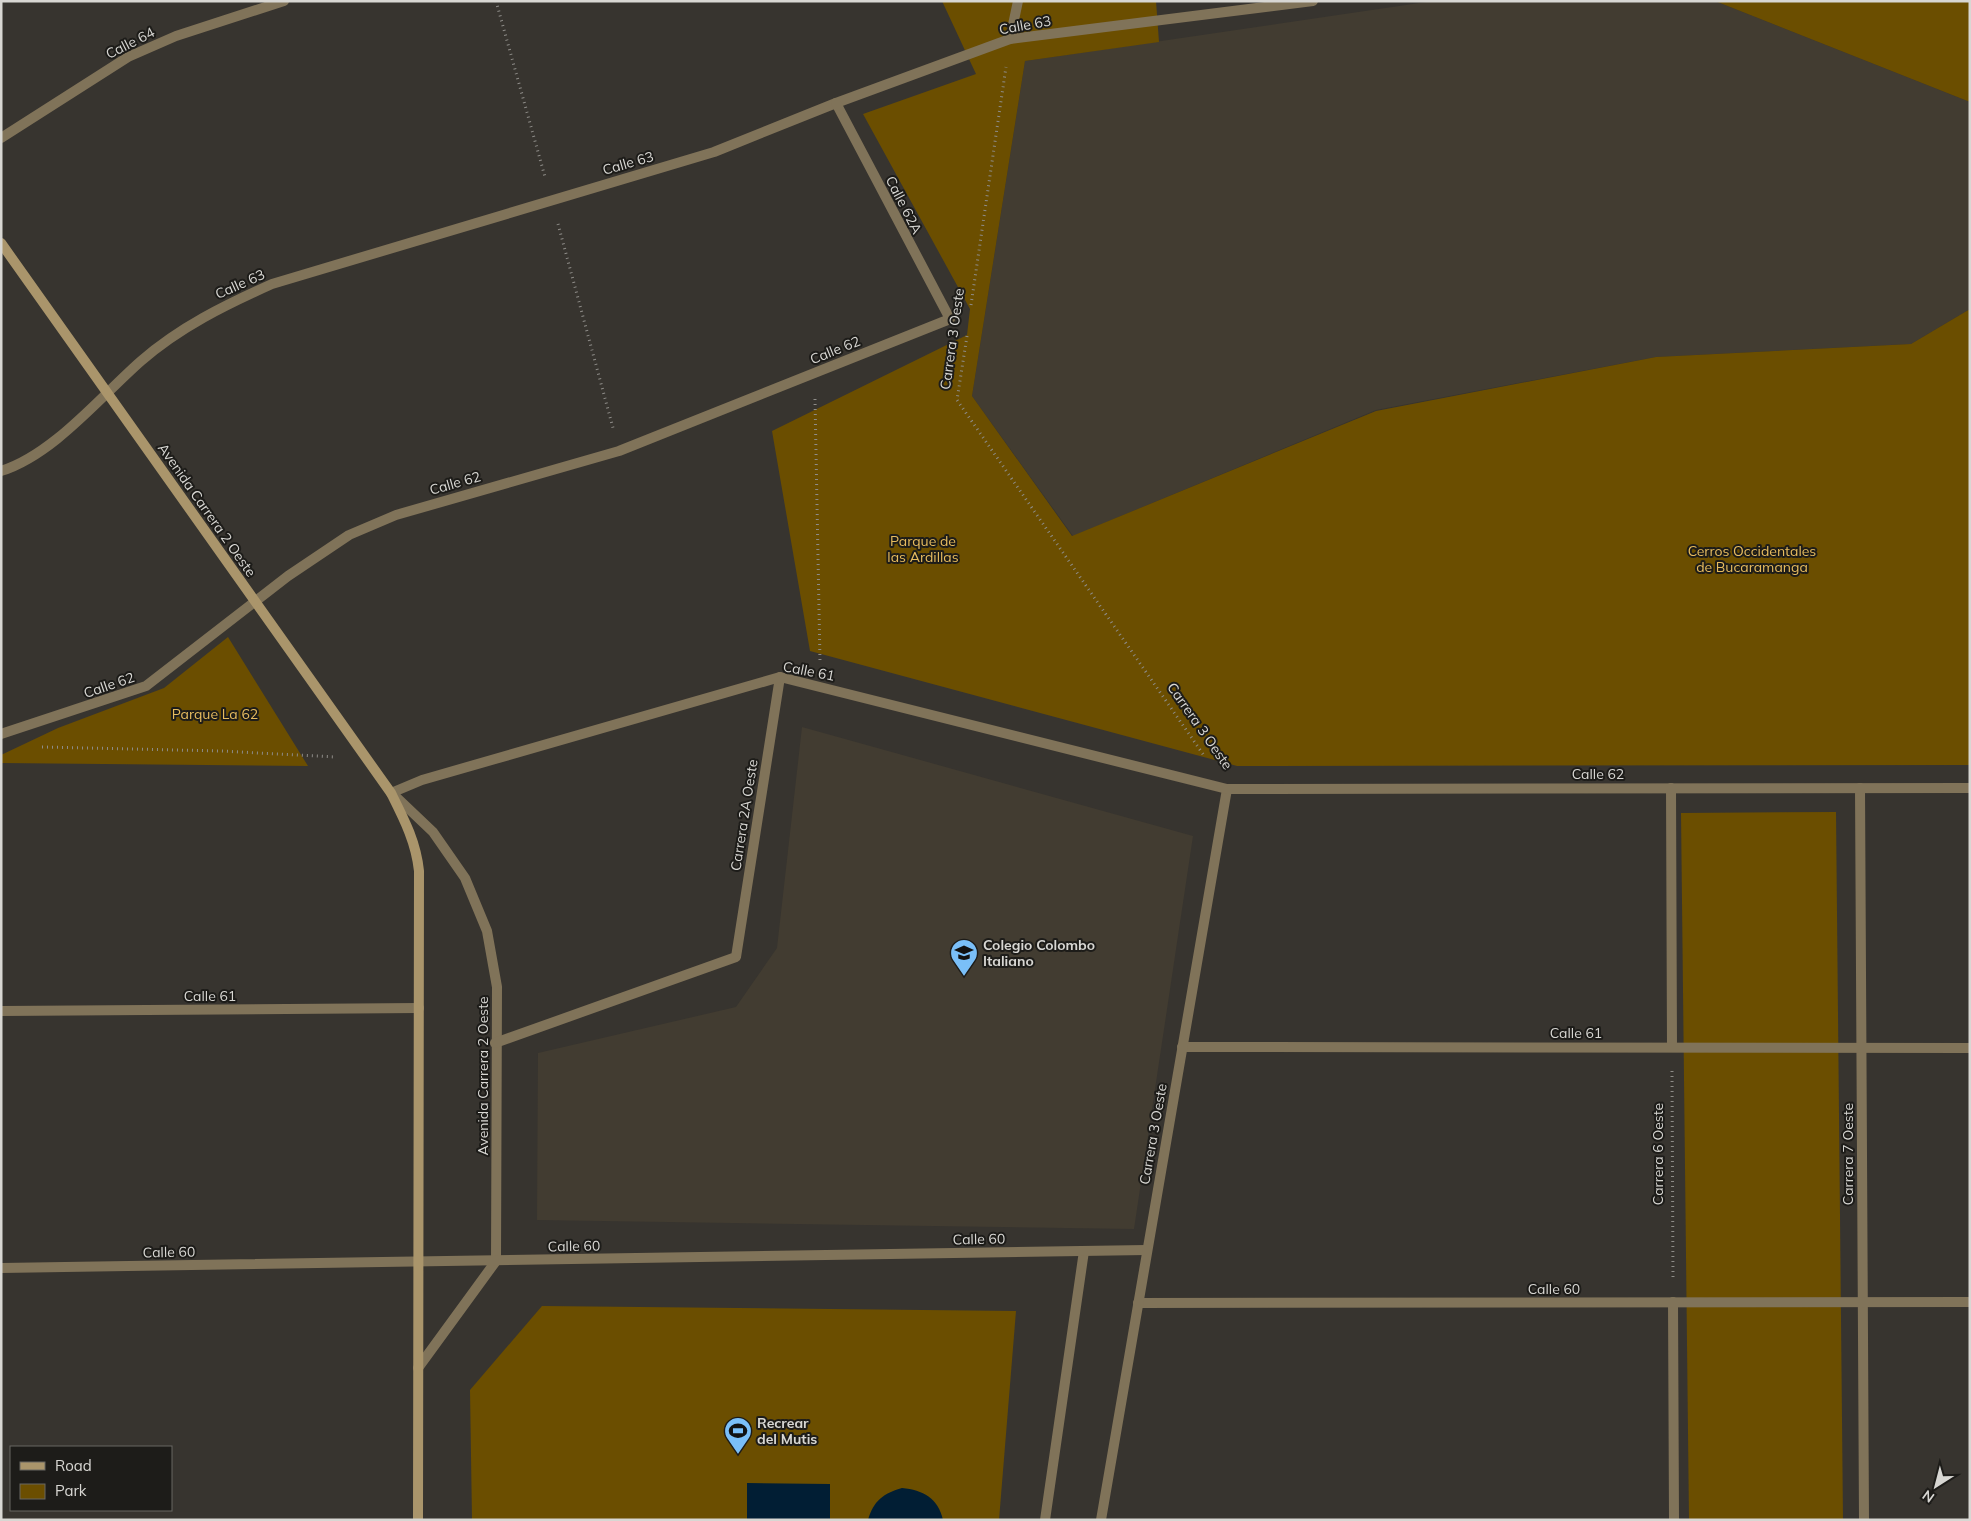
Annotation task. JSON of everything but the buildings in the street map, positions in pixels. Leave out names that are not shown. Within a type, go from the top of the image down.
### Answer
[{"type":"main road","name":"Avenida Carrera 2 Oeste","points":[[1,243],[391,792],[407,824],[417,851],[419,871],[418,1520]]},
{"type":"street","name":"Calle 64","points":[[1,138],[128,57],[184,33],[284,1]]},
{"type":"street","points":[[1010,39],[1018,1]]},
{"type":"street","name":"Calle 63","points":[[1,471],[54,442],[141,361],[180,330],[224,306],[272,284],[714,152],[836,103],[1010,39],[1313,1]]},
{"type":"street","name":"Calle 62A","points":[[836,103],[950,319]]},
{"type":"street","name":"Calle 62","points":[[1,734],[146,686],[296,571],[349,535],[371,524],[396,514],[619,451],[950,319]]},
{"type":"street","name":"Calle 61","points":[[391,792],[422,780],[780,677],[1227,789]]},
{"type":"street","name":"Carrera 2A Oeste","points":[[495,1043],[736,957],[780,677]]},
{"type":"street","points":[[1671,788],[1672,1047]]},
{"type":"street","name":"Carrera 7 Oeste","points":[[1860,788],[1864,1520]]},
{"type":"street","name":"Calle 62","points":[[1227,789],[1970,788]]},
{"type":"street","name":"Carrera 3 Oeste","points":[[1101,1520],[1146,1250],[1227,789]]},
{"type":"street","name":"Avenida Carrera 2 Oeste","points":[[391,792],[433,832],[465,878],[487,931],[497,986],[495,1043],[496,1261]]},
{"type":"street","name":"Calle 61","points":[[1,1011],[419,1008]]},
{"type":"street","name":"Calle 61","points":[[1182,1047],[1970,1048]]},
{"type":"street","name":"Calle 60","points":[[1,1268],[419,1263],[1146,1250]]},
{"type":"street","points":[[1045,1520],[1084,1251]]},
{"type":"street","points":[[418,1368],[496,1261]]},
{"type":"street","points":[[1673,1302],[1674,1520]]},
{"type":"street","name":"Calle 60","points":[[1138,1303],[1970,1302]]},
{"type":"path","name":"Carrera 3 Oeste","points":[[970,309],[1010,39]]},
{"type":"path","name":"Carrera 3 Oeste","points":[[968,326],[957,400],[1227,789]]},
{"type":"path","points":[[814,373],[820,687]]},
{"type":"path","points":[[41,747],[221,751],[366,758]]},
{"type":"path","name":"Carrera 6 Oeste","points":[[1672,1047],[1673,1302]]},
{"type":"shaded area","points":[[1433,1],[1715,1],[1970,102],[1970,309],[1911,344],[1656,357],[1376,410],[1073,536],[972,396],[1025,61]]},
{"type":"shaded area","name":"Colegio Colombo Italiano","points":[[802,727],[1193,836],[1134,1229],[537,1220],[538,1053],[736,1007],[777,948]]},
{"type":"green space","name":"Cerros Occidentales de Bucaramanga","points":[[942,1],[1156,1],[1159,42],[1025,61],[972,396],[1072,536],[1376,411],[1656,357],[1911,344],[1970,309],[1970,765],[1237,766],[810,651],[772,431],[967,335],[970,309],[863,114],[976,74]]},
{"type":"green space","points":[[1715,1],[1970,1],[1970,102]]},
{"type":"green space","name":"Parque La 62","points":[[228,637],[308,766],[1,763],[1,755],[58,728],[164,688]]},
{"type":"green space","points":[[1836,812],[1843,1520],[1689,1520],[1681,813]]},
{"type":"green space","name":"Recrear del Mutis","points":[[542,1306],[1016,1311],[999,1520],[472,1520],[470,1390]]},
{"type":"water","points":[[747,1483],[830,1484],[830,1520],[747,1520]]},
{"type":"water","points":[[902,1488],[917,1491],[928,1496],[941,1512],[943,1520],[868,1520],[870,1513],[880,1499],[890,1492]]},
{"type":"place","name":"Colegio Colombo Italiano","points":[[964,977]]},
{"type":"place","name":"Recrear del Mutis","points":[[738,1455]]},
{"type":"park label","name":"Parque de las Ardillas","points":[[923,550]]}]
